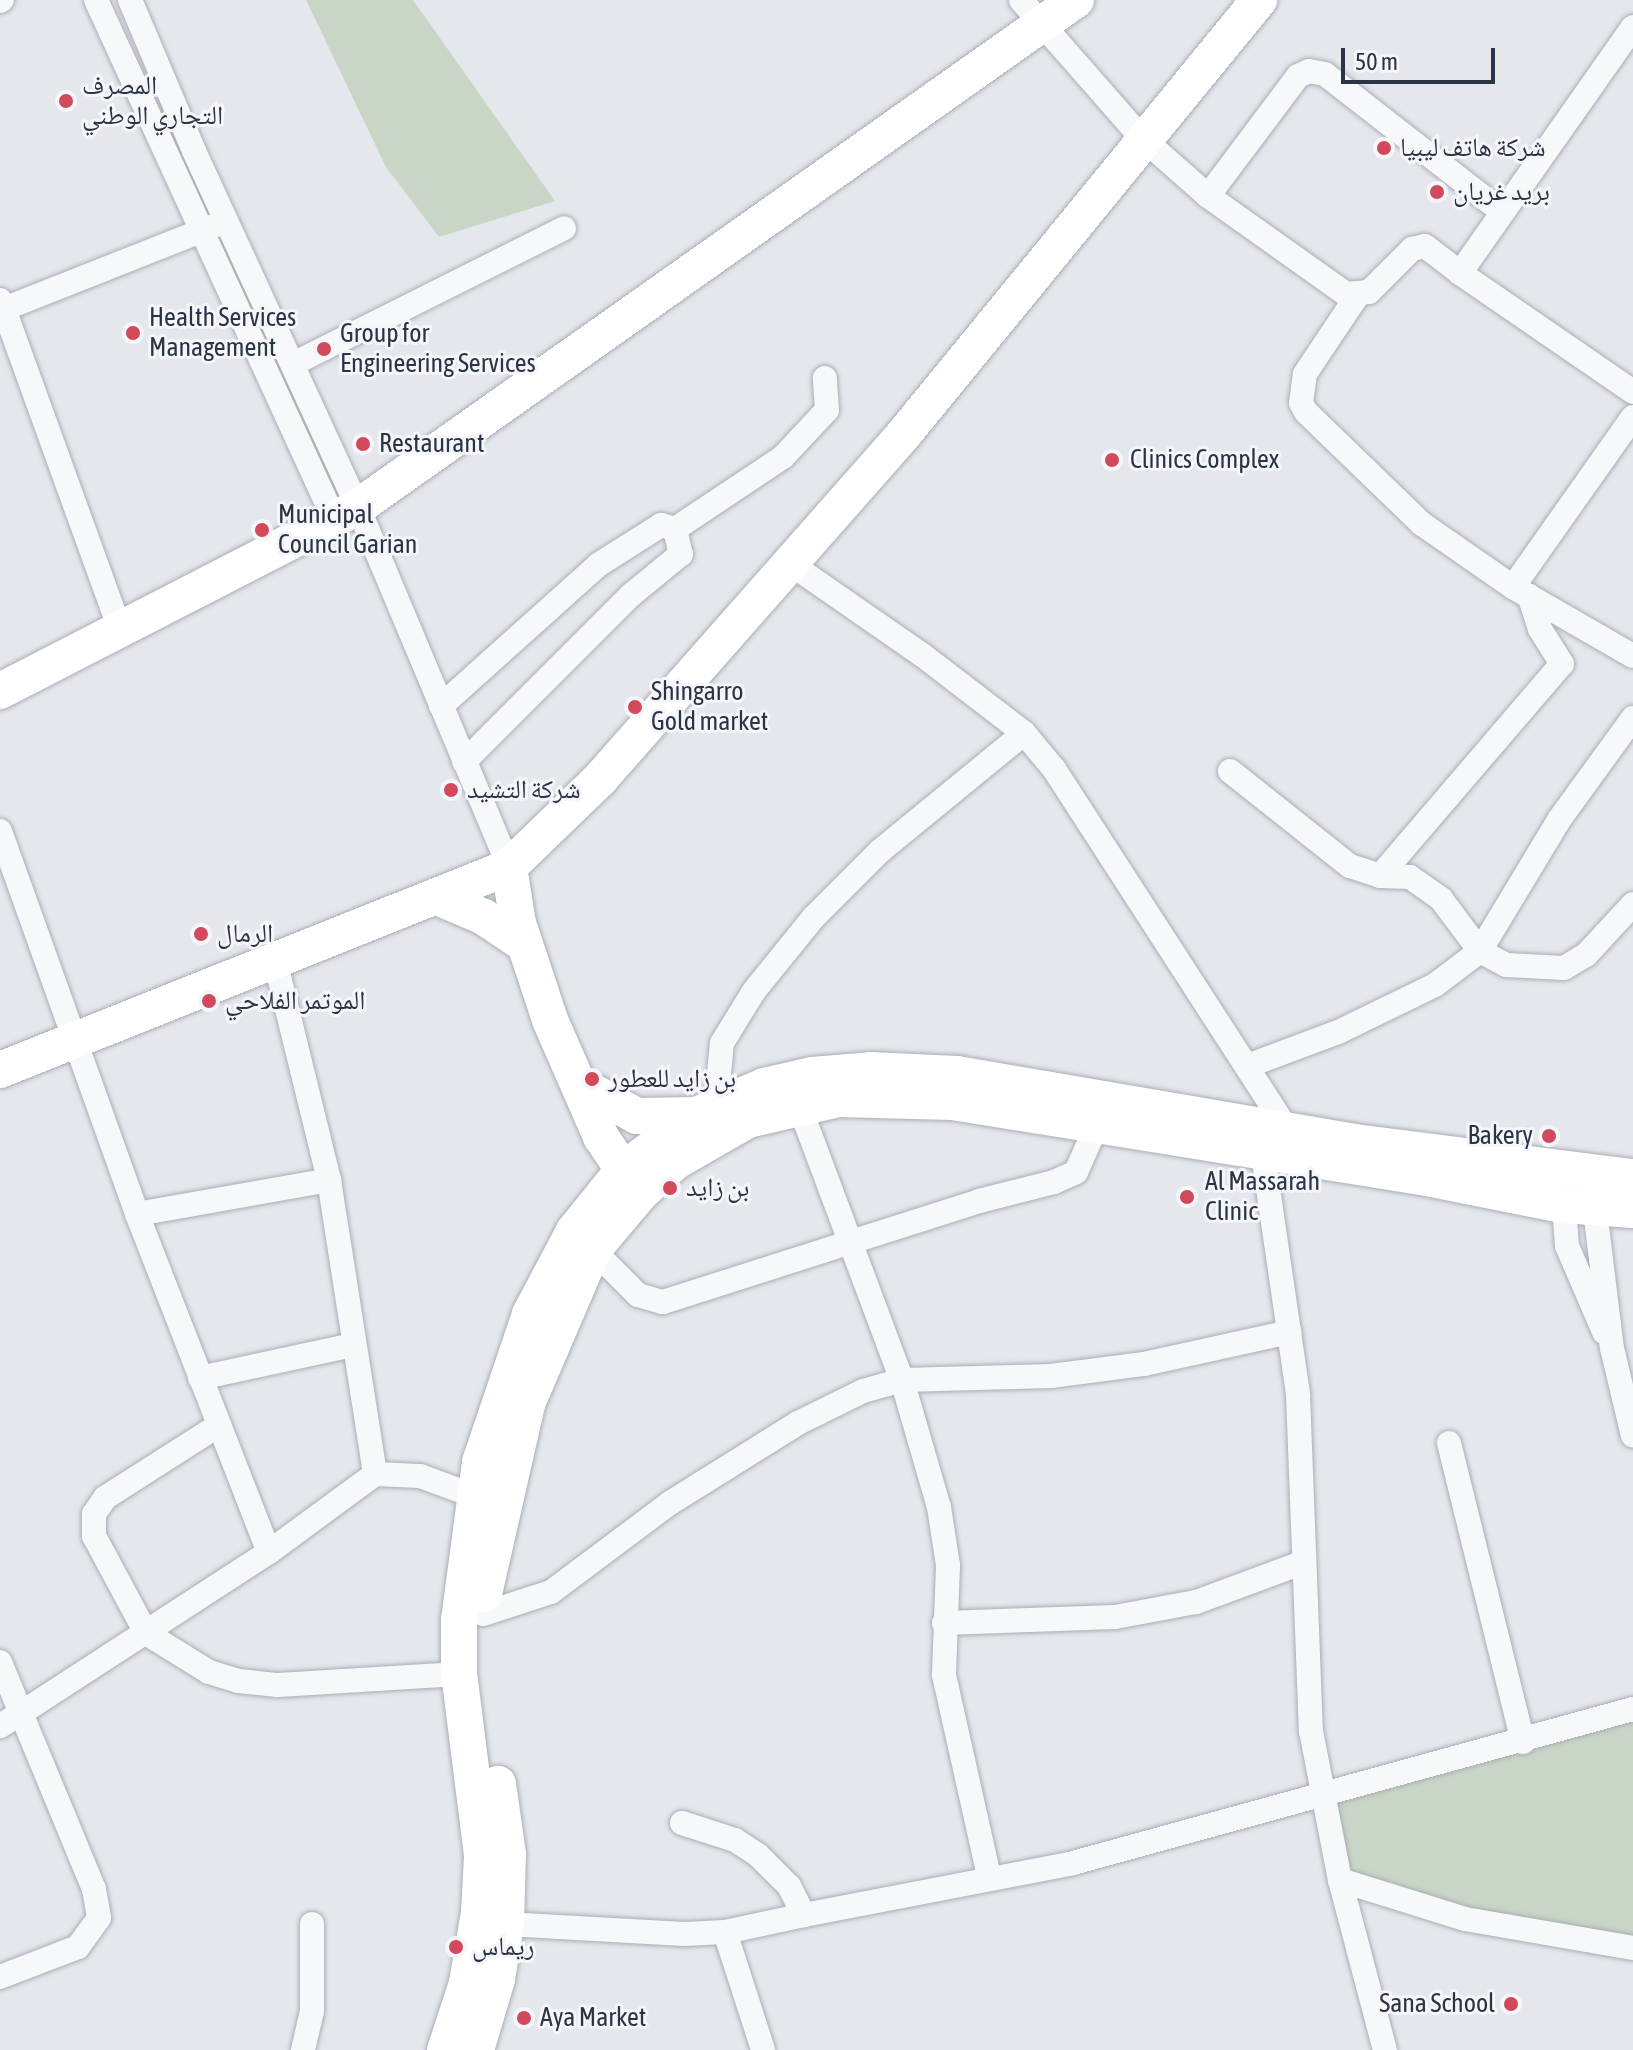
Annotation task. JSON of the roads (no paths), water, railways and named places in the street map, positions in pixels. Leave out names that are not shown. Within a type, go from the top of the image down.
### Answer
[{"type":"main road","points":[[0,691],[347,514],[1031,13],[1076,0]]},
{"type":"main road","points":[[0,1070],[509,867],[600,779],[788,562],[904,434],[1142,138],[1259,0]]},
{"type":"main road","points":[[509,867],[524,944],[550,1020],[601,1137],[641,1174]]},
{"type":"main road","points":[[437,897],[484,917],[524,944]]},
{"type":"main road","points":[[581,1088],[637,1116],[706,1109],[812,1075],[885,1070],[1063,1089],[1427,1178],[1577,1207],[1633,1210]]},
{"type":"main road","points":[[445,2050],[467,1983],[482,1855],[459,1674],[459,1620],[488,1501],[527,1404],[584,1241],[591,1186],[581,1088]]},
{"type":"main road","points":[[641,1174],[736,1126],[799,1105],[878,1097],[1097,1125],[1579,1169],[1633,1177]]},
{"type":"main road","points":[[584,1241],[641,1174],[706,1109]]},
{"type":"main road","points":[[476,2050],[497,1979],[506,1924],[508,1854],[484,1697],[483,1614],[488,1501]]},
{"type":"street","points":[[96,0],[203,231],[441,706],[509,867]]},
{"type":"street","points":[[130,0],[293,364],[347,514]]},
{"type":"street","points":[[1031,13],[1142,138],[1208,196],[1346,294],[1357,296],[1369,292],[1412,249],[1425,246],[1633,392]]},
{"type":"street","points":[[1460,273],[1500,210],[1633,27]]},
{"type":"street","points":[[1208,196],[1298,76],[1309,71],[1325,74],[1500,210]]},
{"type":"street","points":[[120,629],[2,305],[227,220]]},
{"type":"street","points":[[293,364],[564,228]]},
{"type":"street","points":[[1357,296],[1305,374],[1301,403],[1354,463],[1422,524],[1521,591],[1633,656]]},
{"type":"street","points":[[441,706],[598,565],[661,525],[675,529],[783,457],[827,410],[825,378]]},
{"type":"street","points":[[1521,591],[1633,417]]},
{"type":"street","points":[[464,762],[631,595],[681,554],[675,529]]},
{"type":"street","points":[[788,562],[921,654],[1024,733],[1054,769],[1250,1065],[1275,1142],[1304,1482],[1311,1731],[1340,1880],[1385,2050]]},
{"type":"street","points":[[1380,876],[1562,664],[1521,591]]},
{"type":"street","points":[[1250,1065],[1338,1032],[1435,985],[1480,951],[1527,868],[1633,718]]},
{"type":"street","points":[[706,1109],[722,1043],[754,991],[814,917],[880,851],[1024,733]]},
{"type":"street","points":[[1230,771],[1325,851],[1380,876],[1410,877],[1441,899],[1480,951],[1506,965],[1564,968],[1586,955],[1633,904]]},
{"type":"street","points":[[0,831],[137,1214],[269,1552]]},
{"type":"street","points":[[275,960],[329,1180],[352,1345],[375,1474]]},
{"type":"street","points":[[799,1105],[902,1380],[939,1507],[948,1565],[944,1675],[989,1877]]},
{"type":"street","points":[[584,1241],[638,1295],[663,1302],[1076,1172],[1097,1125]]},
{"type":"street","points":[[1579,1169],[1577,1207],[1581,1287],[1612,1348],[1633,1436]]},
{"type":"street","points":[[137,1214],[329,1180]]},
{"type":"street","points":[[483,1614],[551,1592],[670,1503],[825,1407],[902,1380],[1051,1376],[1144,1364],[1290,1332]]},
{"type":"street","points":[[200,1378],[352,1345]]},
{"type":"street","points":[[219,1425],[105,1498],[94,1514],[94,1536],[146,1633],[209,1672],[239,1681],[278,1685],[459,1674]]},
{"type":"street","points":[[1449,1443],[1523,1742]]},
{"type":"street","points":[[0,1726],[269,1552],[375,1474],[420,1476],[488,1501]]},
{"type":"street","points":[[944,1623],[1115,1617],[1196,1602],[1304,1562]]},
{"type":"street","points":[[0,1662],[94,1889],[99,1918],[78,1947],[0,1977]]},
{"type":"street","points":[[506,1924],[643,1933],[725,1932],[989,1877],[1073,1863],[1324,1798],[1633,1709]]},
{"type":"street","points":[[682,1823],[735,1840],[758,1855],[789,1886],[804,1915]]},
{"type":"street","points":[[1340,1880],[1465,1919],[1633,1948]]},
{"type":"street","points":[[303,2050],[312,2012],[312,1924]]},
{"type":"street","points":[[725,1932],[763,2050]]},
{"type":"place","name":"المصرف التجاري الوطني","points":[[66,101]]},
{"type":"place","name":"شركة هاتف ليبيا","points":[[1384,148]]},
{"type":"place","name":"بريد غريان","points":[[1437,192]]},
{"type":"place","name":"Health Services Management","points":[[133,333]]},
{"type":"place","name":"Group for Engineering Services","points":[[324,349]]},
{"type":"place","name":"Restaurant","points":[[363,444]]},
{"type":"place","name":"Clinics Complex","points":[[1112,460]]},
{"type":"place","name":"Municipal Council Garian","points":[[262,530]]},
{"type":"place","name":"Shingarro Gold market","points":[[635,707]]},
{"type":"place","name":"شركة التشيد","points":[[451,790]]},
{"type":"place","name":"الرمال","points":[[201,934]]},
{"type":"place","name":"الموتمر الفلاحي","points":[[209,1001]]},
{"type":"place","name":"بن زايد للعطور","points":[[592,1079]]},
{"type":"place","name":"Bakery","points":[[1549,1136]]},
{"type":"place","name":"بن زايد","points":[[670,1188]]},
{"type":"place","name":"Al Massarah Clinic","points":[[1187,1197]]},
{"type":"place","name":"ريماس","points":[[456,1947]]},
{"type":"place","name":"Sana School","points":[[1511,2004]]},
{"type":"place","name":"Aya Market","points":[[524,2018]]}]
